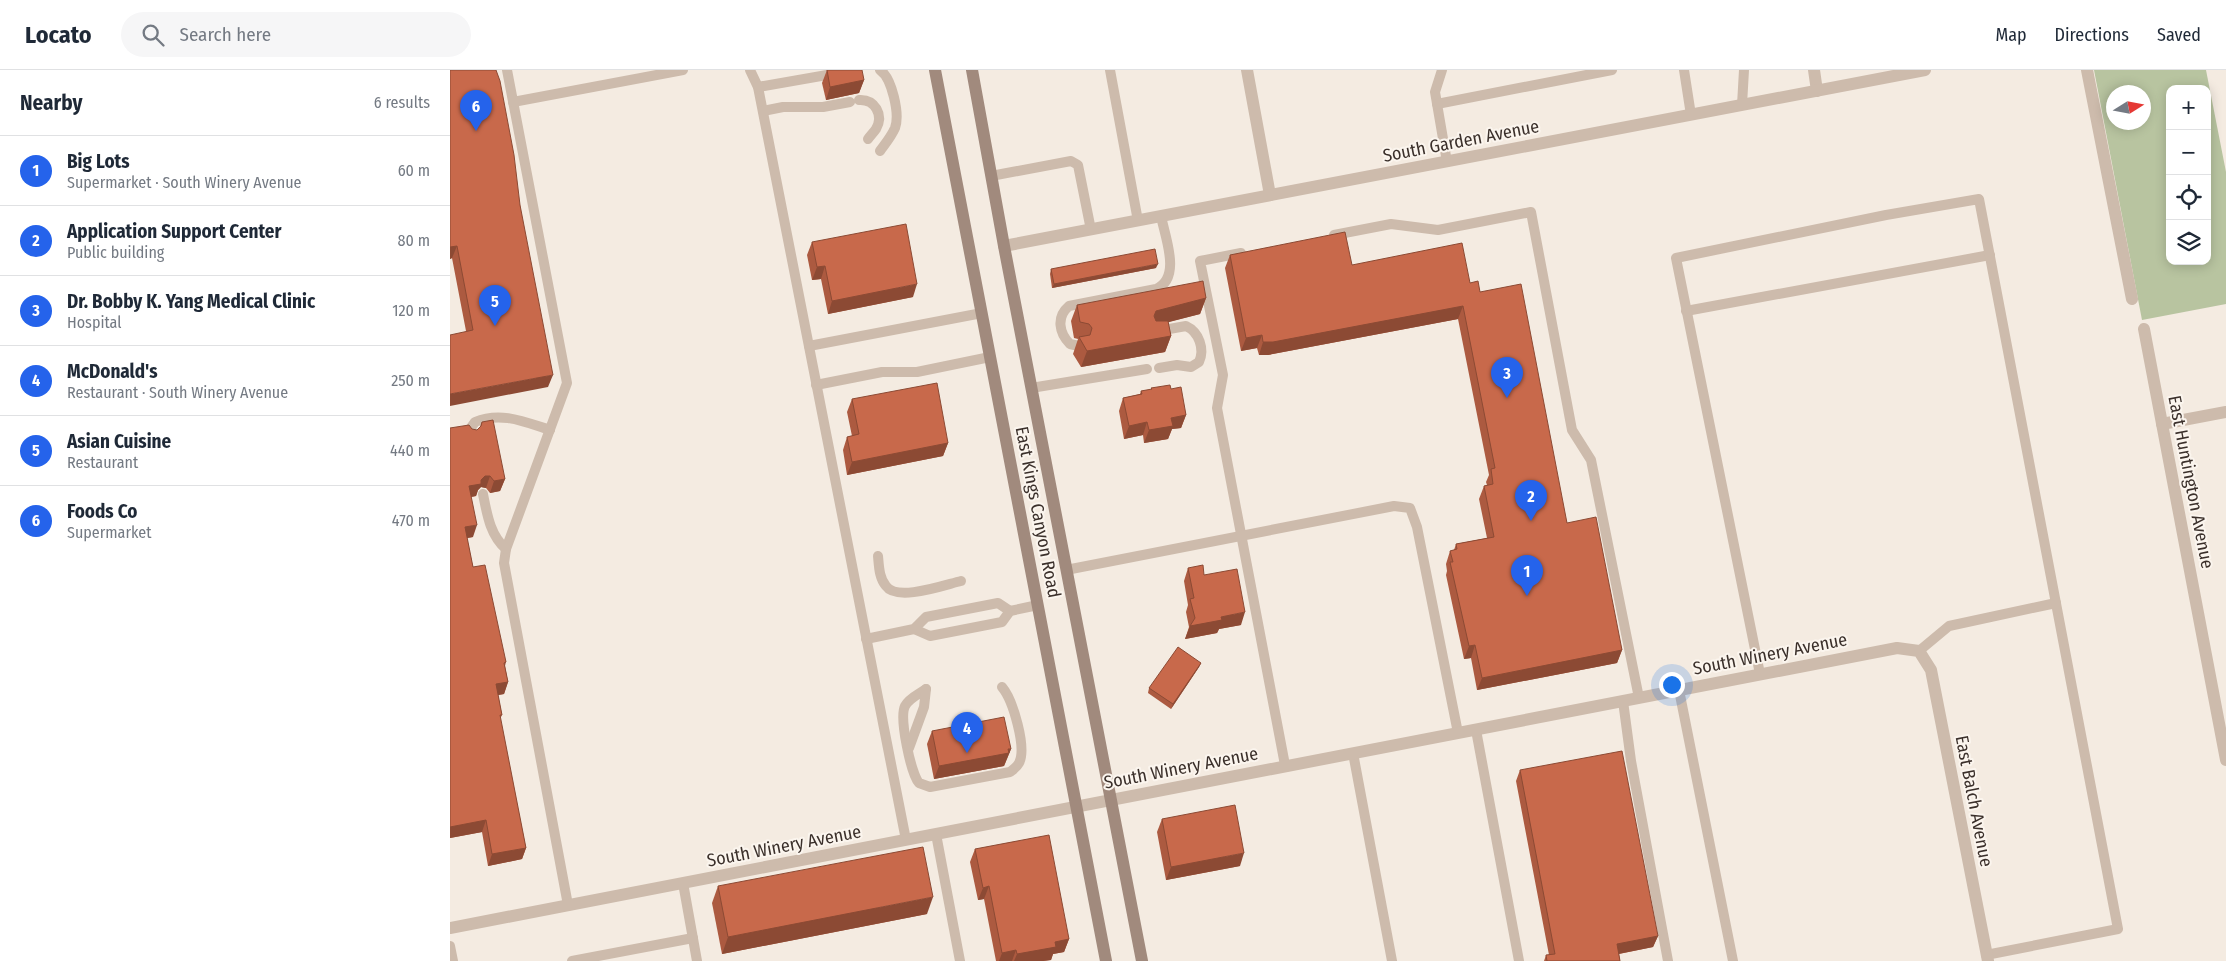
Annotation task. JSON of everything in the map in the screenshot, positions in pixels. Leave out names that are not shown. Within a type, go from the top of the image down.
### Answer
[{"type":"main road","name":"East Kings Canyon Road","points":[[935,70],[1106,961]]},
{"type":"main road","name":"East Kings Canyon Road","points":[[972,70],[1031,388],[1142,961]]},
{"type":"street","points":[[1247,70],[1270,196]]},
{"type":"street","points":[[1814,70],[1817,91]]},
{"type":"street","name":"South Garden Avenue","points":[[1004,246],[1925,70]]},
{"type":"street","points":[[2087,70],[2132,299]]},
{"type":"street","name":"East Huntington Avenue","points":[[2144,329],[2226,760]]},
{"type":"street","points":[[2162,424],[2226,412]]},
{"type":"street","name":"South Winery Avenue","points":[[450,928],[1897,648],[1920,651]]},
{"type":"street","name":"East Balch Avenue","points":[[1920,651],[1931,670],[1987,958]]},
{"type":"lane","points":[[507,70],[566,375],[565,392],[506,549],[505,567],[568,905]]},
{"type":"lane","points":[[514,102],[683,70]]},
{"type":"lane","points":[[750,70],[758,87],[763,111],[906,840]]},
{"type":"lane","points":[[880,70],[890,83],[896,122],[892,133],[880,152]]},
{"type":"lane","points":[[1110,70],[1138,220]]},
{"type":"lane","points":[[1442,70],[1435,92],[1447,162]]},
{"type":"lane","points":[[1437,104],[1612,70]]},
{"type":"lane","points":[[1684,70],[1691,115]]},
{"type":"lane","points":[[1742,105],[1744,70]]},
{"type":"lane","points":[[758,87],[844,72]]},
{"type":"lane","points":[[763,111],[783,107],[823,107],[854,101],[872,102],[879,114],[876,129],[868,139]]},
{"type":"lane","points":[[991,176],[1071,161],[1078,165],[1081,175],[1091,230]]},
{"type":"lane","points":[[1760,674],[1676,258],[1886,215],[1979,199],[2118,929],[1987,958]]},
{"type":"lane","points":[[1326,237],[1391,224],[1438,230],[1531,212],[1572,430],[1591,460],[1639,698]]},
{"type":"lane","points":[[1079,346],[1070,344],[1065,339],[1060,326],[1064,310],[1070,306],[1156,289],[1166,281],[1170,271],[1170,260],[1161,216]]},
{"type":"lane","points":[[1252,251],[1200,261],[1223,375],[1217,408],[1285,765]]},
{"type":"lane","points":[[1686,311],[1990,255]]},
{"type":"lane","points":[[809,346],[982,313]]},
{"type":"lane","points":[[1155,332],[1186,326],[1196,334],[1202,349],[1201,357],[1195,366],[1188,368],[1177,365],[1159,368]]},
{"type":"lane","points":[[816,385],[882,372],[917,372],[990,357]]},
{"type":"lane","points":[[1031,388],[1147,370]]},
{"type":"lane","points":[[471,435],[470,429],[475,422],[504,416],[550,430]]},
{"type":"lane","points":[[483,494],[492,530],[499,543],[506,549]]},
{"type":"lane","points":[[1066,570],[1394,506],[1410,508],[1417,527],[1458,733]]},
{"type":"lane","points":[[878,556],[882,579],[889,590],[894,593],[905,593],[961,581]]},
{"type":"lane","points":[[866,639],[914,629],[926,617],[990,604],[998,603],[1010,611]]},
{"type":"lane","points":[[1920,651],[1949,626],[2056,603]]},
{"type":"lane","points":[[914,629],[930,636],[1002,622],[1010,611],[1038,605]]},
{"type":"lane","points":[[909,749],[924,706],[926,689],[909,700],[905,706],[904,721],[912,771],[916,780],[924,786],[936,786],[1010,772],[1015,769],[1021,758],[1022,749],[1014,709],[1009,696],[1002,687]]},
{"type":"lane","points":[[1679,690],[1733,961]]},
{"type":"lane","points":[[1623,701],[1631,761],[1668,961]]},
{"type":"lane","points":[[1476,730],[1519,961]]},
{"type":"lane","points":[[1353,753],[1392,961]]},
{"type":"lane","points":[[936,834],[960,961]]},
{"type":"lane","points":[[683,883],[698,961]]},
{"type":"lane","points":[[572,961],[693,938]]},
{"type":"lane","points":[[450,946],[453,961]]},
{"type":"green space","points":[[2094,70],[2206,70],[2209,85],[2166,85],[2166,265],[2211,265],[2211,96],[2226,172],[2226,304],[2142,320]]},
{"type":"building","points":[[450,70],[496,70],[500,81],[514,155],[520,205],[553,375],[450,394],[450,335],[473,330],[457,246],[450,247]]},
{"type":"building","points":[[827,70],[862,70],[864,80],[830,87]]},
{"type":"building","points":[[906,224],[917,284],[832,301],[825,266],[817,267],[812,242]]},
{"type":"building","points":[[1345,232],[1352,265],[1462,243],[1470,283],[1478,281],[1480,292],[1521,284],[1567,523],[1596,517],[1622,650],[1482,678],[1475,645],[1469,646],[1450,562],[1453,562],[1450,551],[1457,549],[1456,544],[1494,537],[1484,486],[1493,484],[1491,469],[1495,468],[1463,306],[1273,342],[1263,342],[1262,335],[1246,338],[1230,255]]},
{"type":"building","points":[[1155,249],[1158,264],[1054,284],[1051,269]]},
{"type":"building","points":[[1203,281],[1206,298],[1156,311],[1154,316],[1156,321],[1168,321],[1171,336],[1087,351],[1079,337],[1090,335],[1092,328],[1089,324],[1080,322],[1077,305]]},
{"type":"building","points":[[937,383],[948,443],[852,462],[847,437],[859,434],[852,399]]},
{"type":"building","points":[[1170,385],[1171,389],[1181,387],[1186,415],[1171,418],[1173,426],[1149,430],[1147,422],[1129,426],[1123,398],[1142,394],[1141,391],[1151,388]]},
{"type":"building","points":[[493,420],[505,479],[494,481],[490,476],[485,476],[481,480],[481,484],[469,486],[477,525],[465,527],[473,567],[485,565],[506,662],[504,663],[508,682],[496,684],[502,715],[500,715],[526,848],[492,854],[486,820],[450,827],[450,428],[469,425],[472,429],[477,430],[482,422]]},
{"type":"building","points":[[1203,565],[1204,575],[1237,569],[1245,612],[1221,617],[1222,620],[1190,626],[1195,618],[1190,599],[1194,598],[1188,568]]},
{"type":"building","points":[[1178,647],[1201,663],[1173,704],[1149,688]]},
{"type":"building","points":[[1004,717],[1011,749],[1008,749],[1009,753],[939,766],[932,731]]},
{"type":"building","points":[[1622,751],[1658,936],[1617,944],[1620,961],[1547,961],[1546,955],[1555,954],[1520,770]]},
{"type":"building","points":[[1235,805],[1244,853],[1171,867],[1162,819]]},
{"type":"building","points":[[1049,835],[1069,939],[1055,942],[1056,947],[1017,954],[1016,950],[1002,953],[989,886],[983,888],[975,849]]},
{"type":"building","points":[[923,847],[933,897],[728,937],[718,886]]},
{"type":"place","name":"Foods Co","points":[[476,131]]},
{"type":"place","name":"Asian Cuisine","points":[[495,326]]},
{"type":"place","name":"Dr. Bobby K. Yang Medical Clinic","points":[[1507,398]]},
{"type":"place","name":"Application Support Center","points":[[1531,521]]},
{"type":"place","name":"Big Lots","points":[[1527,596]]},
{"type":"place","name":"McDonald's","points":[[967,753]]}]
